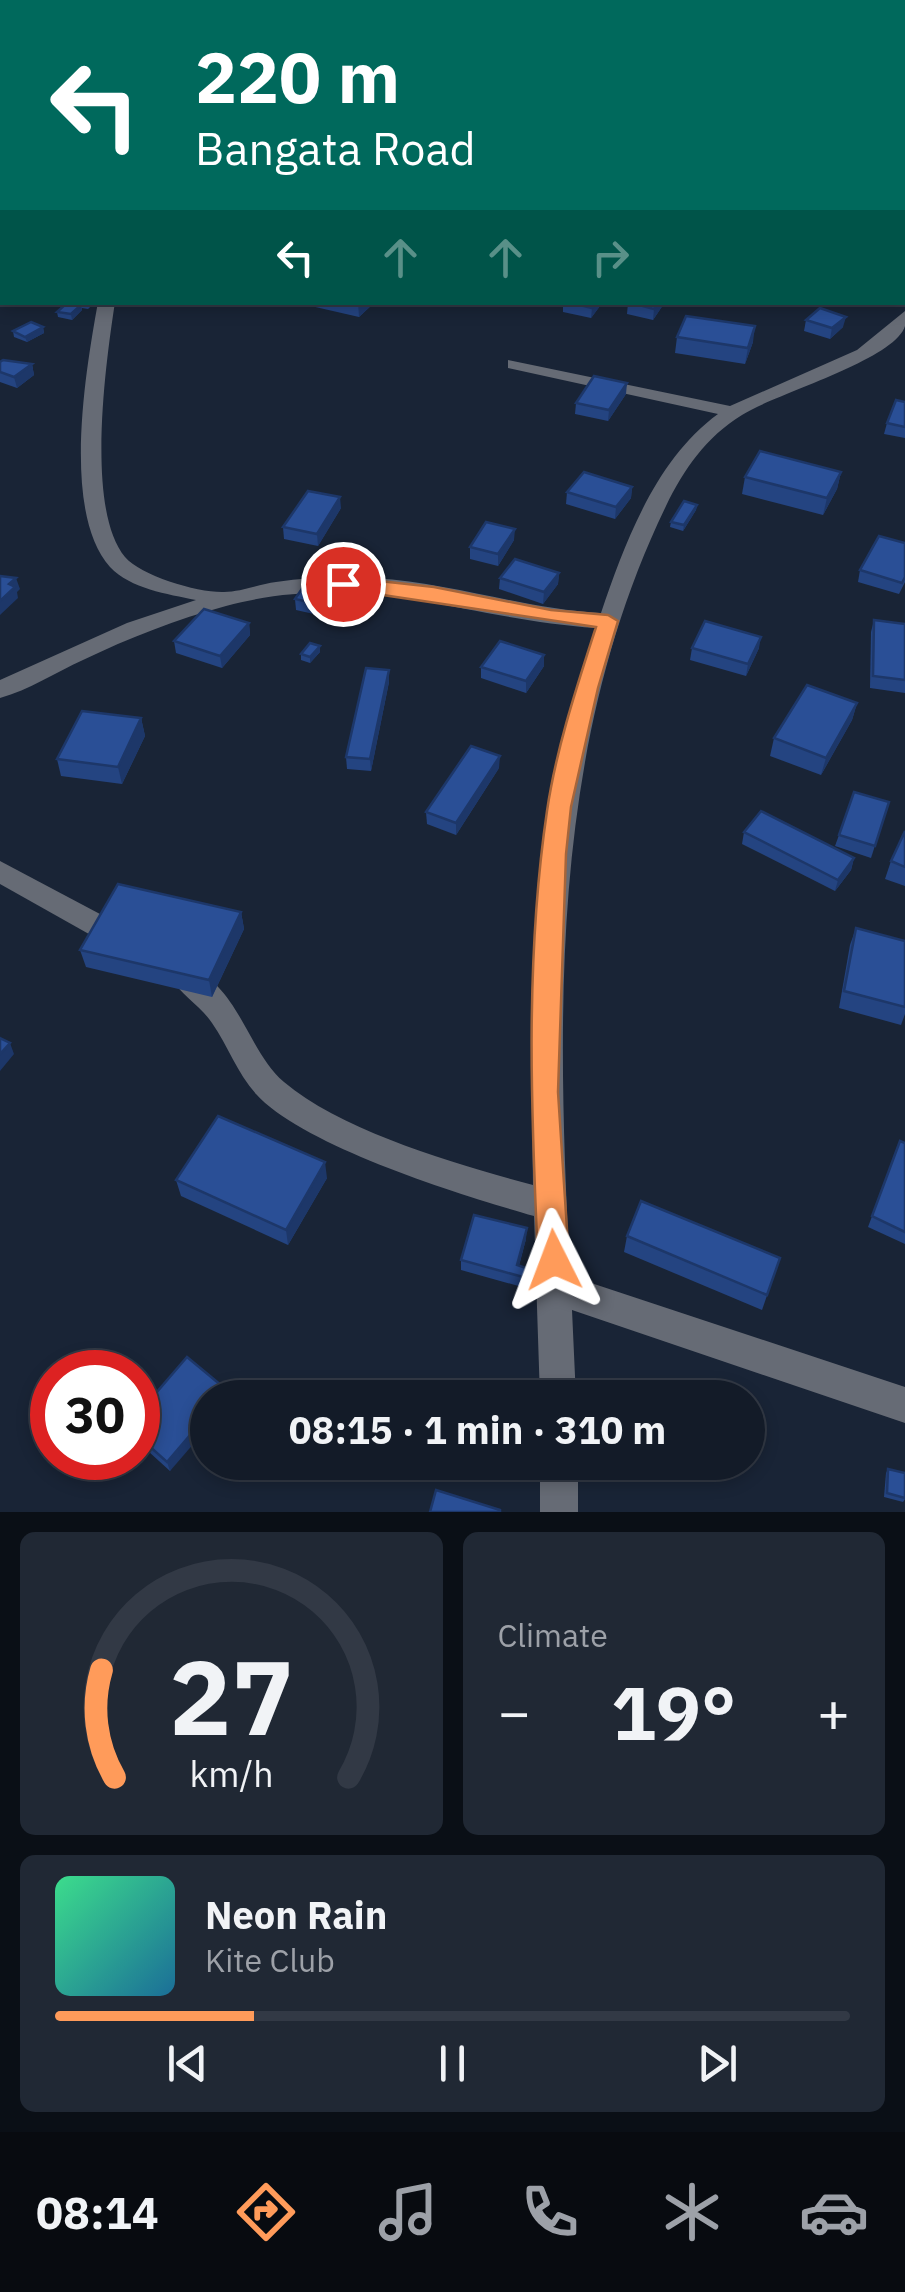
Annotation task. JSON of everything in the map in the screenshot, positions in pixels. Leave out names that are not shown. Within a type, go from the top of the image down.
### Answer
[{"type":"street","points":[[108,305],[94,395],[102,535],[115,560],[132,574],[218,598]]},
{"type":"street","points":[[558,1380],[544,1092],[554,854],[560,807],[587,688],[608,621],[651,514],[683,458],[728,411],[896,344],[905,316]]},
{"type":"street","points":[[514,364],[588,384],[658,391],[728,411]]},
{"type":"street","points":[[0,690],[106,638],[218,598],[292,585],[379,586],[513,611],[608,621]]},
{"type":"street","points":[[0,871],[212,996],[234,1026],[264,1083],[293,1106],[432,1172],[551,1205]]},
{"type":"street","points":[[555,1288],[905,1405]]},
{"type":"street","points":[[559,1480],[559,1512]]},
{"type":"building","points":[[65,305],[81,305],[71,314],[57,312]]},
{"type":"building","points":[[820,308],[846,317],[832,328],[806,320]]},
{"type":"building","points":[[686,316],[755,326],[748,348],[677,337]]},
{"type":"building","points":[[31,322],[43,327],[25,337],[13,331]]},
{"type":"building","points":[[3,360],[32,364],[14,377],[0,372]]},
{"type":"building","points":[[594,376],[627,383],[609,410],[576,403]]},
{"type":"building","points":[[896,400],[905,402],[905,427],[887,423]]},
{"type":"building","points":[[760,451],[841,472],[827,498],[745,477]]},
{"type":"building","points":[[584,472],[632,487],[616,507],[567,492]]},
{"type":"building","points":[[308,491],[340,497],[317,534],[283,527]]},
{"type":"building","points":[[684,501],[697,505],[684,525],[671,522]]},
{"type":"building","points":[[486,522],[515,529],[498,554],[470,547]]},
{"type":"building","points":[[879,536],[905,543],[902,583],[860,570]]},
{"type":"building","points":[[515,559],[559,573],[544,592],[500,578]]},
{"type":"building","points":[[0,576],[16,578],[9,584],[15,587],[0,601]]},
{"type":"building","points":[[308,580],[338,587],[326,606],[295,599]]},
{"type":"building","points":[[204,609],[249,623],[220,656],[174,641]]},
{"type":"building","points":[[874,620],[905,624],[905,680],[873,676]]},
{"type":"building","points":[[705,621],[761,637],[748,664],[692,648]]},
{"type":"building","points":[[500,641],[544,655],[526,681],[481,667]]},
{"type":"building","points":[[310,643],[320,646],[310,657],[301,654]]},
{"type":"building","points":[[366,668],[389,670],[370,759],[346,757]]},
{"type":"building","points":[[807,685],[857,703],[826,758],[774,738]]},
{"type":"building","points":[[82,711],[141,718],[118,767],[57,759]]},
{"type":"building","points":[[471,746],[500,756],[456,823],[426,812]]},
{"type":"building","points":[[854,792],[889,802],[875,846],[839,835]]},
{"type":"building","points":[[761,811],[854,858],[838,880],[744,832]]},
{"type":"building","points":[[905,831],[905,867],[891,861]]},
{"type":"building","points":[[118,884],[241,912],[209,980],[80,950]]},
{"type":"building","points":[[856,928],[905,941],[905,1007],[844,991]]},
{"type":"building","points":[[0,1038],[10,1043],[0,1054]]},
{"type":"building","points":[[218,1116],[325,1162],[286,1230],[176,1180]]},
{"type":"building","points":[[900,1141],[905,1143],[905,1232],[872,1216]]},
{"type":"building","points":[[641,1201],[780,1258],[767,1295],[627,1236]]},
{"type":"building","points":[[474,1215],[527,1228],[517,1265],[526,1268],[523,1277],[461,1260]]},
{"type":"building","points":[[187,1357],[215,1380],[190,1380],[190,1435],[167,1462],[160,1456],[160,1388]]},
{"type":"building","points":[[888,1469],[905,1473],[905,1498],[887,1493]]},
{"type":"building","points":[[436,1490],[500,1510],[500,1512],[430,1512]]},
{"type":"route","points":[[343,584],[434,594],[551,617],[608,621],[587,688],[560,807],[554,854],[544,1092],[554,1260]]}]
